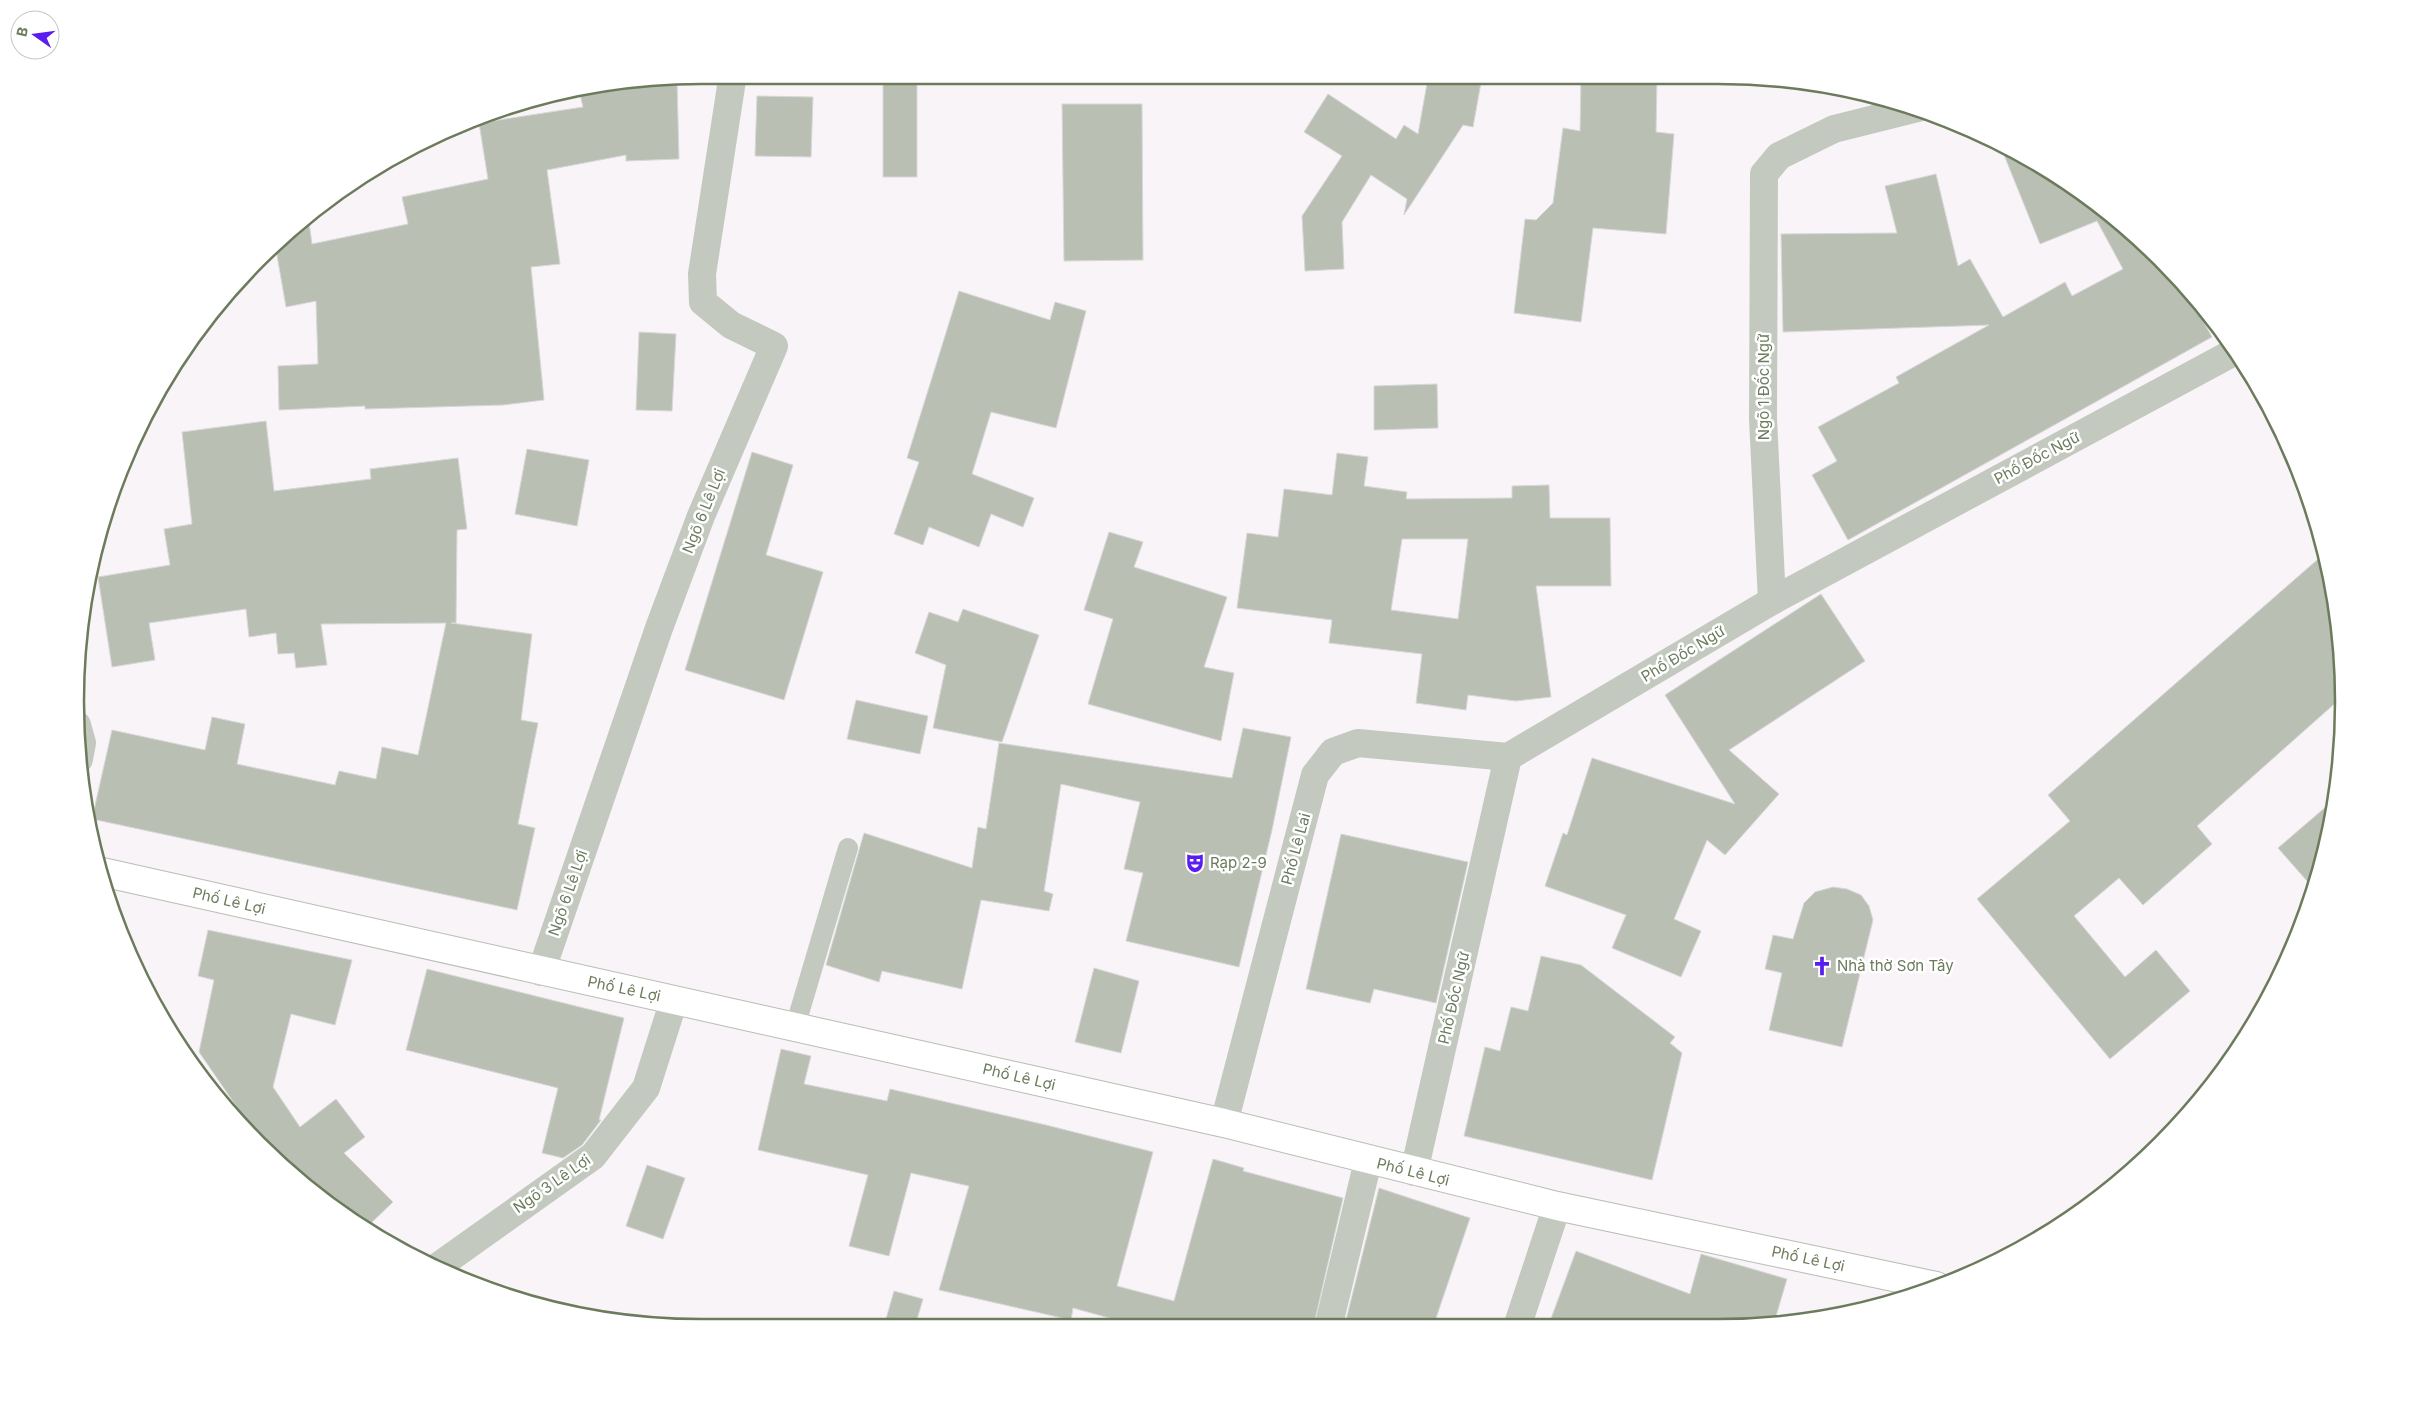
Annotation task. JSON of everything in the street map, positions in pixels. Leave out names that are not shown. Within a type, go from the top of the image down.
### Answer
[{"type":"main road","name":"Phố Lê Lợi","points":[[109,874],[541,972],[1224,1123],[1368,1161],[1557,1206],[1923,1283]]},
{"type":"street","name":"Ngõ 6 Lê Lợi","points":[[541,972],[700,516],[774,346],[731,325],[703,302],[702,274],[731,84]]},
{"type":"street","name":"Ngõ 1 Đốc Ngữ","points":[[1772,601],[1762,420],[1764,174],[1779,156],[1834,129],[1901,112]]},
{"type":"street","name":"Phố Đốc Ngữ","points":[[1414,1172],[1508,757],[1772,601],[2229,355]]},
{"type":"street","name":"Phố Lê Lai","points":[[1224,1123],[1315,775],[1333,752],[1358,743],[1508,757]]},
{"type":"street","name":"Ngõ 3 Lê Lợi","points":[[443,1263],[593,1156],[646,1088],[674,1000]]},
{"type":"street","points":[[1330,1319],[1368,1161]]},
{"type":"street","points":[[1520,1319],[1557,1206]]},
{"type":"lane","points":[[795,1027],[848,848]]},
{"type":"building","points":[[883,84],[917,84],[917,177],[883,177]]},
{"type":"building","points":[[1427,84],[1481,84],[1473,127],[1463,125],[1404,215],[1407,199],[1371,175],[1342,222],[1344,269],[1305,271],[1302,216],[1342,156],[1304,132],[1328,94],[1396,139],[1404,125],[1418,134]]},
{"type":"building","points":[[1581,84],[1657,84],[1656,132],[1674,134],[1666,234],[1593,228],[1581,322],[1514,313],[1525,219],[1536,220],[1553,203],[1563,128],[1580,131]]},
{"type":"building","points":[[677,85],[679,159],[626,161],[626,155],[547,170],[560,264],[531,267],[544,400],[503,405],[365,409],[365,406],[279,410],[278,366],[318,364],[316,301],[286,307],[277,254],[309,224],[312,244],[408,224],[402,197],[488,179],[479,126],[492,121],[583,107],[580,96],[621,89]]},
{"type":"building","points":[[757,96],[813,97],[811,157],[755,156]]},
{"type":"building","points":[[1062,104],[1142,104],[1143,260],[1064,261]]},
{"type":"building","points":[[2004,154],[2061,188],[2094,211],[2125,237],[2182,294],[2200,315],[2212,337],[1848,540],[1812,475],[1837,461],[1818,427],[1899,383],[1896,377],[1989,325],[1783,332],[1781,234],[1897,233],[1885,186],[1936,174],[1958,266],[1970,259],[2003,317],[2065,282],[2072,296],[2123,269],[2097,221],[2040,244]]},
{"type":"building","points":[[959,291],[1050,320],[1055,302],[1086,311],[1056,428],[991,412],[972,474],[1034,498],[1023,527],[991,514],[979,547],[929,527],[923,545],[894,534],[919,462],[907,458]]},
{"type":"building","points":[[639,332],[676,334],[672,411],[636,410]]},
{"type":"building","points":[[1437,384],[1438,428],[1374,430],[1374,386]]},
{"type":"building","points":[[266,421],[274,491],[371,479],[370,469],[458,458],[467,529],[457,530],[456,623],[451,623],[532,634],[521,720],[538,723],[518,824],[535,828],[517,910],[96,820],[94,810],[112,730],[205,750],[212,717],[245,724],[237,764],[335,785],[339,771],[376,779],[382,747],[418,755],[446,623],[321,624],[327,665],[296,668],[294,653],[278,654],[276,633],[249,637],[246,609],[149,623],[155,660],[112,667],[98,577],[170,565],[164,529],[192,524],[182,432]]},
{"type":"building","points":[[527,449],[589,460],[577,526],[515,514]]},
{"type":"building","points":[[752,452],[793,465],[766,555],[823,572],[784,700],[685,670]]},
{"type":"building","points":[[1337,453],[1368,457],[1364,486],[1407,492],[1406,499],[1512,498],[1512,486],[1549,485],[1550,518],[1610,518],[1611,586],[1536,586],[1551,697],[1516,701],[1468,695],[1466,710],[1416,703],[1422,654],[1329,643],[1332,620],[1237,608],[1247,533],[1278,537],[1284,489],[1332,495]],"holes":[[[1402,539],[1468,539],[1458,619],[1391,610]]]},
{"type":"building","points":[[1109,532],[1143,542],[1134,567],[1227,597],[1204,667],[1234,673],[1221,741],[1088,704],[1113,619],[1084,610]]},
{"type":"building","points":[[2318,559],[2330,621],[2334,661],[2335,703],[2197,826],[2212,844],[2143,905],[2119,878],[2074,916],[2125,977],[2156,950],[2190,991],[2110,1059],[1977,899],[2070,821],[2048,795]]},
{"type":"building","points":[[1821,594],[1865,661],[1729,750],[1779,794],[1725,855],[1707,840],[1674,919],[1701,931],[1681,977],[1612,948],[1626,915],[1545,886],[1563,833],[1567,835],[1592,758],[1735,804],[1665,695]]},
{"type":"building","points":[[963,609],[1039,635],[1002,742],[933,728],[946,665],[915,653],[929,612],[958,622]]},
{"type":"building","points":[[856,700],[928,716],[920,754],[847,739]]},
{"type":"building","points":[[1243,728],[1291,737],[1272,830],[1239,967],[1126,941],[1143,873],[1124,869],[1140,802],[1061,784],[1044,891],[1053,894],[1049,911],[981,900],[962,989],[882,971],[879,982],[826,965],[864,833],[972,868],[978,827],[986,829],[999,743],[1232,778]]},
{"type":"building","points":[[2326,807],[2308,882],[2278,848]]},
{"type":"building","points":[[1341,834],[1468,862],[1436,1003],[1374,989],[1370,1003],[1306,989]]},
{"type":"building","name":"Nhà thờ Sơn Tây","points":[[1833,887],[1847,889],[1861,895],[1869,906],[1873,920],[1842,1047],[1769,1030],[1782,973],[1765,969],[1773,935],[1793,939],[1804,903],[1815,892]]},
{"type":"building","points":[[208,930],[352,960],[335,1025],[291,1014],[273,1087],[300,1127],[336,1099],[365,1137],[344,1153],[393,1202],[371,1223],[325,1192],[294,1166],[241,1113],[199,1052],[214,980],[198,976]]},
{"type":"building","points":[[1541,956],[1581,965],[1675,1037],[1670,1043],[1682,1053],[1652,1180],[1464,1136],[1485,1047],[1500,1051],[1511,1007],[1528,1011]]},
{"type":"building","points":[[1094,968],[1139,981],[1121,1053],[1075,1042]]},
{"type":"building","points":[[427,969],[624,1018],[599,1120],[601,1120],[582,1145],[563,1158],[542,1153],[558,1088],[406,1050]]},
{"type":"building","points":[[781,1049],[811,1056],[804,1084],[887,1101],[890,1089],[1153,1152],[1117,1286],[1174,1301],[1213,1159],[1244,1168],[1243,1171],[1343,1198],[1315,1319],[1113,1319],[1073,1308],[1071,1319],[1067,1319],[939,1290],[969,1186],[911,1173],[889,1256],[849,1246],[868,1175],[758,1150]]},
{"type":"building","points":[[647,1165],[685,1178],[663,1239],[626,1226]]},
{"type":"building","points":[[1379,1188],[1470,1218],[1436,1319],[1346,1319]]},
{"type":"building","points":[[1576,1251],[1690,1294],[1701,1254],[1787,1279],[1776,1316],[1718,1319],[1551,1319]]},
{"type":"building","points":[[894,1291],[923,1299],[917,1319],[886,1319]]},
{"type":"place","name":"Rạp 2-9","points":[[1195,863]]},
{"type":"place","name":"Nhà thờ Sơn Tây","points":[[1822,966]]}]
